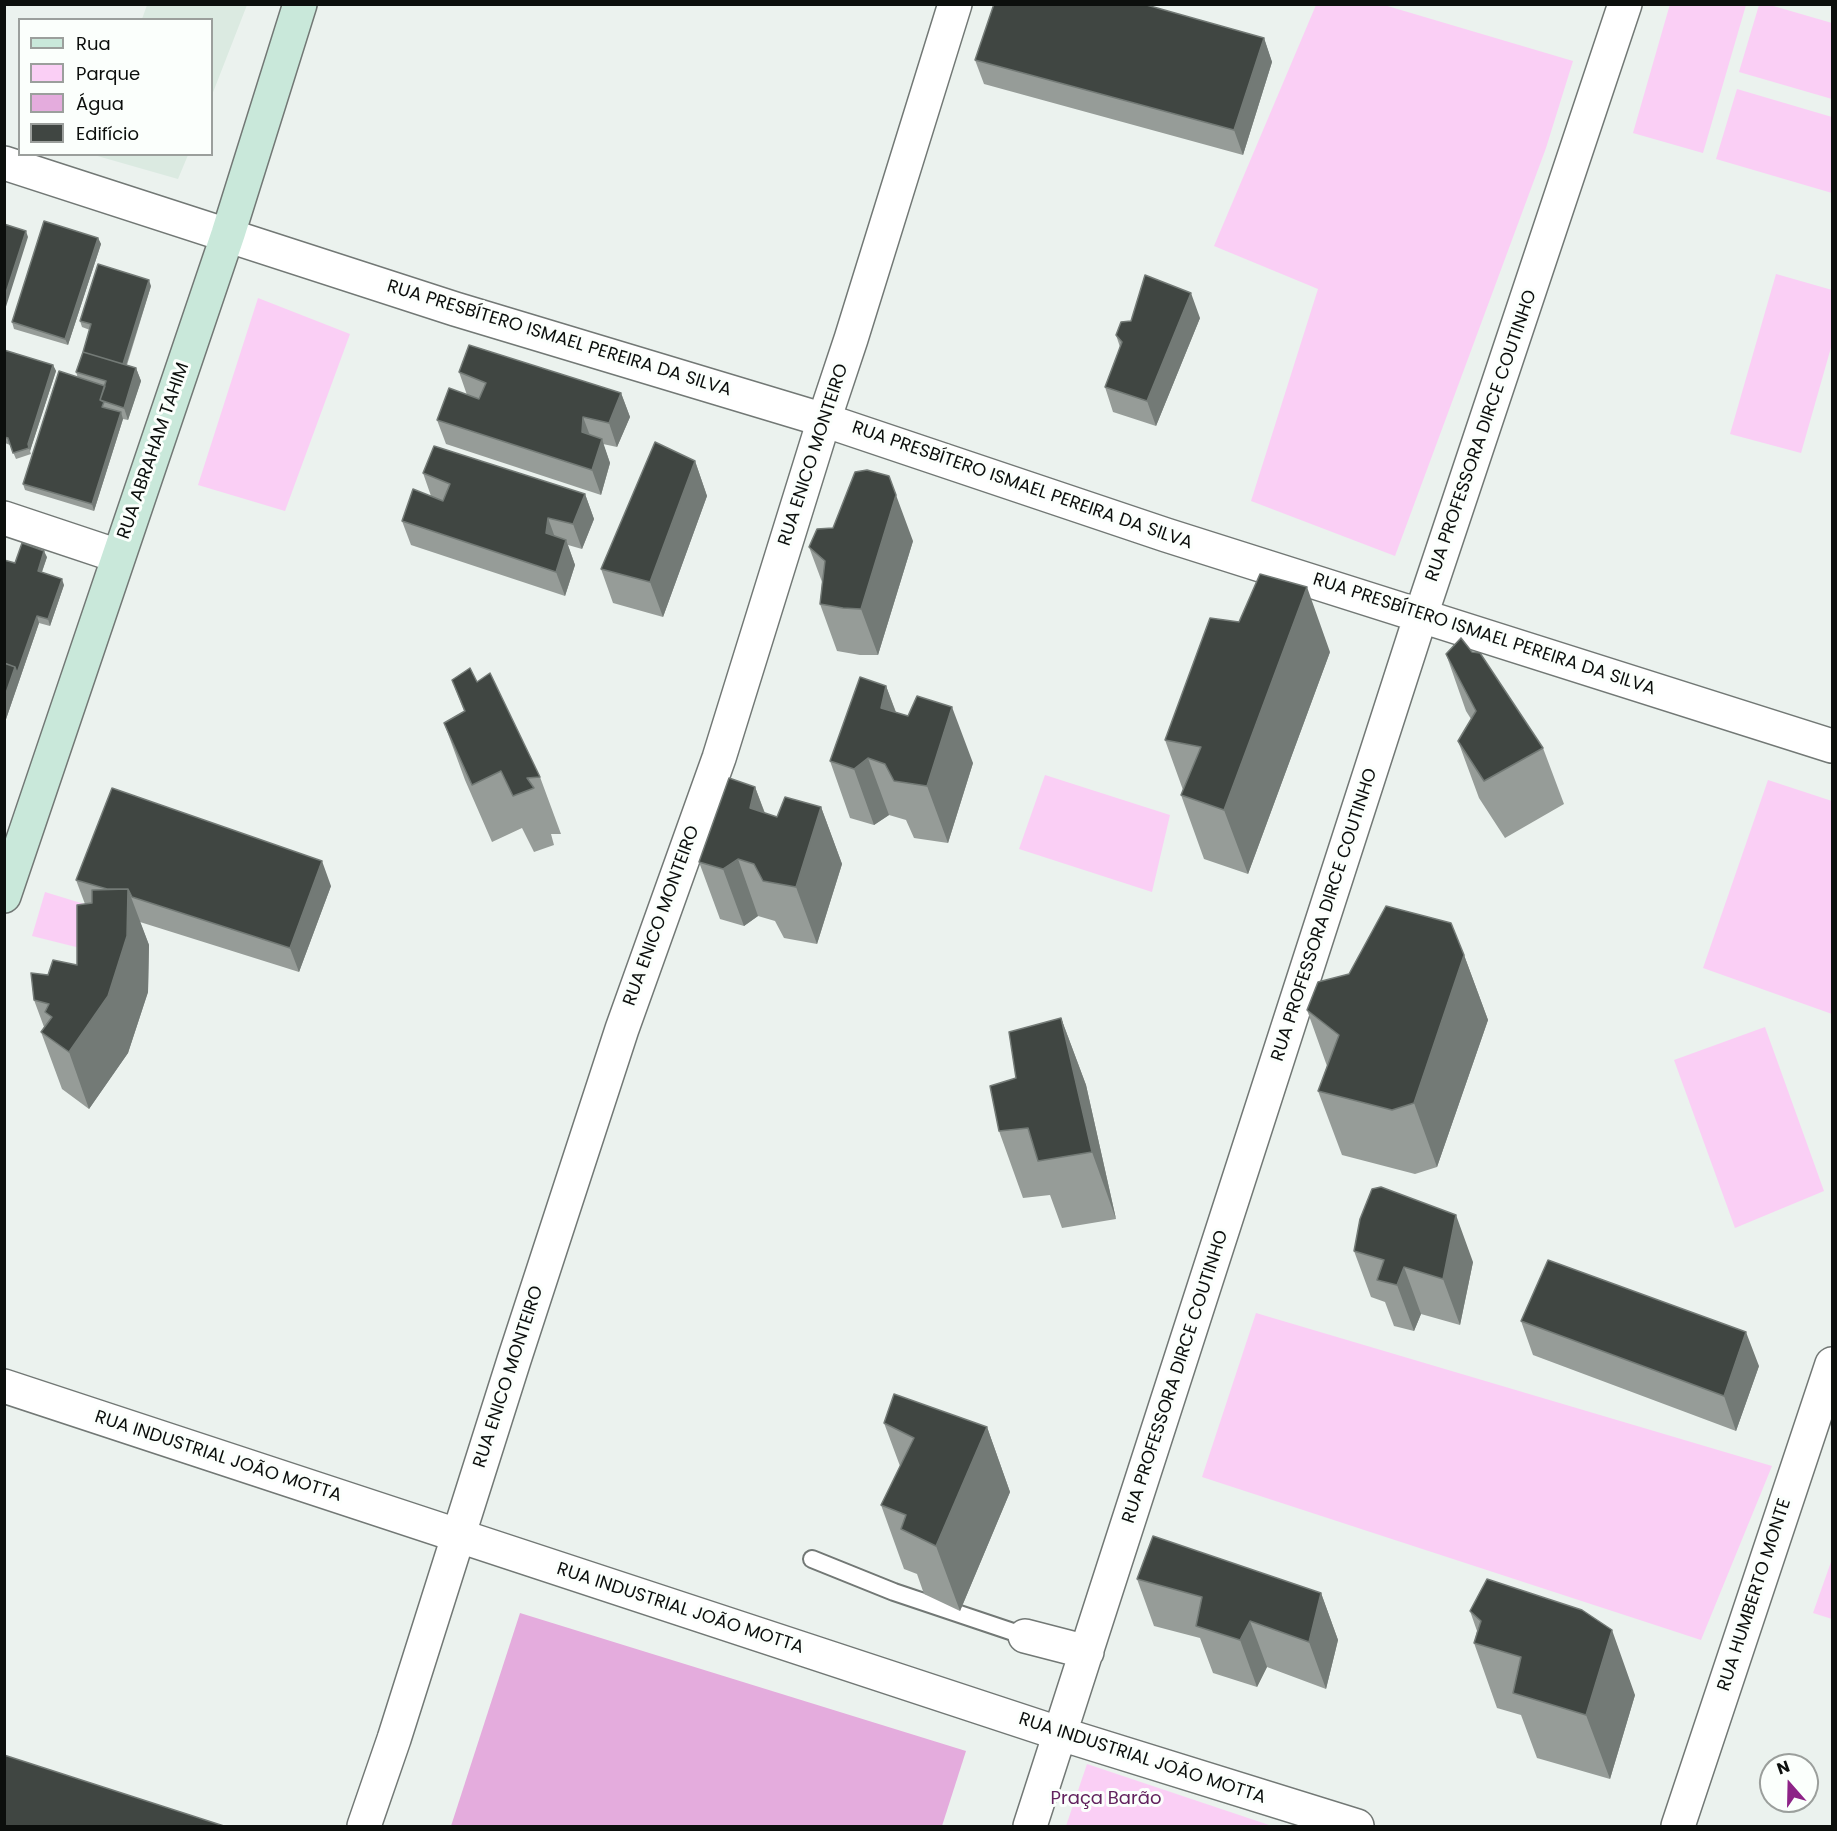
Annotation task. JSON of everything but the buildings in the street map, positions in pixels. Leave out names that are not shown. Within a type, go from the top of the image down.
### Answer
[{"type":"main road","name":"RUA ABRAHAM TAHIM","points":[[7,880],[228,234],[300,4]]},
{"type":"street","name":"RUA ENICO MONTEIRO","points":[[364,1827],[622,1029],[719,758],[956,4]]},
{"type":"street","name":"RUA PROFESSORA DIRCE COUTINHO","points":[[1030,1827],[1421,615],[1625,4]]},
{"type":"street","name":"RUA PRESBÍTERO ISMAEL PEREIRA DA SILVA","points":[[4,163],[455,309],[824,420],[1166,535],[1833,746]]},
{"type":"street","points":[[4,518],[118,556]]},
{"type":"street","name":"RUA HUMBERTO MONTE","points":[[1678,1827],[1833,1364]]},
{"type":"street","name":"RUA INDUSTRIAL JOÃO MOTTA","points":[[4,1386],[1061,1734],[1357,1827]]},
{"type":"street","points":[[1025,1636],[1087,1652]]},
{"type":"lane","points":[[812,1559],[894,1592],[1025,1636]]},
{"type":"shaded area","points":[[147,5],[247,5],[213,92],[213,18],[142,18]]},
{"type":"shaded area","points":[[98,156],[187,156],[178,179]]},
{"type":"green space","points":[[1670,4],[1746,5],[1703,153],[1633,133]]},
{"type":"green space","points":[[1316,5],[1384,5],[1573,61],[1546,148],[1395,556],[1251,501],[1318,289],[1214,246]]},
{"type":"green space","points":[[1759,5],[1770,5],[1832,23],[1832,99],[1739,72]]},
{"type":"green space","points":[[1737,89],[1832,117],[1832,193],[1716,159]]},
{"type":"green space","points":[[1776,274],[1832,290],[1832,344],[1801,453],[1730,434]]},
{"type":"green space","points":[[258,298],[350,334],[285,511],[198,485]]},
{"type":"green space","points":[[1045,775],[1170,815],[1152,892],[1019,849]]},
{"type":"green space","points":[[1768,780],[1832,801],[1832,1014],[1703,968]]},
{"type":"green space","points":[[45,892],[120,915],[104,954],[32,936]]},
{"type":"green space","points":[[1765,1027],[1824,1191],[1735,1228],[1674,1060]]},
{"type":"green space","points":[[1256,1313],[1772,1466],[1701,1640],[1202,1477]]},
{"type":"green space","points":[[1832,1559],[1832,1619],[1813,1613]]},
{"type":"green space","name":"Praça Barão","points":[[1087,1764],[1272,1826],[1066,1826]]},
{"type":"water","points":[[520,1613],[966,1751],[942,1826],[451,1826]]}]
